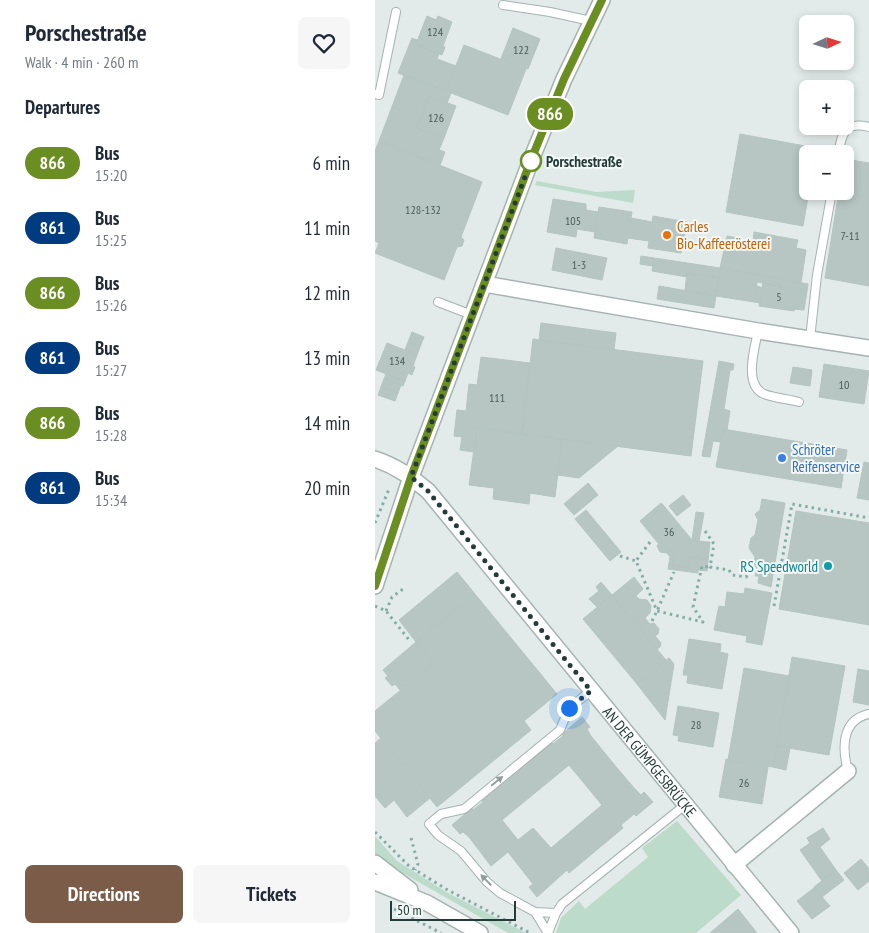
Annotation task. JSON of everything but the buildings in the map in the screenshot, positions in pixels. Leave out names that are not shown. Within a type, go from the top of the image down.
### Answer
[{"type":"street","points":[[375,586],[411,477],[484,284],[558,94],[602,0]]},
{"type":"street","points":[[484,284],[869,348]]},
{"type":"street","name":"AN DER GÜMPGESBRÜCKE","points":[[375,460],[397,468],[428,491],[791,933]]},
{"type":"street","points":[[734,865],[848,771]]},
{"type":"street","points":[[375,863],[427,903]]},
{"type":"street","points":[[375,882],[427,903],[480,933]]},
{"type":"lane","points":[[503,5],[550,12],[591,21]]},
{"type":"lane","points":[[375,94],[379,95],[396,12]]},
{"type":"lane","points":[[840,145],[844,132],[851,126],[859,124],[869,127]]},
{"type":"lane","points":[[810,339],[817,275],[830,200]]},
{"type":"lane","points":[[438,302],[472,315]]},
{"type":"lane","points":[[758,331],[752,361],[751,374],[754,383],[762,394],[799,402]]},
{"type":"lane","points":[[556,913],[535,912],[500,893],[487,882],[461,851],[438,835],[429,824],[441,814],[464,809],[560,730],[569,708],[591,691]]},
{"type":"lane","points":[[848,771],[843,753],[847,731],[852,723],[860,717],[869,714]]},
{"type":"lane","points":[[548,933],[562,904],[685,805]]},
{"type":"lane","points":[[535,912],[548,933]]},
{"type":"path","points":[[375,523],[397,468]]},
{"type":"path","points":[[774,606],[792,504],[869,518]]},
{"type":"path","points":[[705,531],[714,544],[710,567]]},
{"type":"path","points":[[636,561],[650,542]]},
{"type":"path","points":[[620,556],[636,561]]},
{"type":"path","points":[[636,561],[657,612]]},
{"type":"path","points":[[657,612],[703,622],[693,607],[702,566],[729,570],[733,575],[746,577],[751,569]]},
{"type":"path","points":[[652,621],[674,572]]},
{"type":"path","points":[[385,611],[392,597],[403,589]]},
{"type":"path","points":[[375,606],[385,611],[410,641]]},
{"type":"path","points":[[375,832],[399,857],[415,870],[446,889],[530,933]]},
{"type":"path","points":[[411,838],[417,864],[415,870]]},
{"type":"path","points":[[392,908],[441,933]]},
{"type":"green space","points":[[537,181],[596,192],[635,190],[633,203],[535,185]]},
{"type":"green space","points":[[677,821],[741,895],[696,933],[556,933],[561,918],[579,901],[585,909],[648,857],[642,848]]},
{"type":"green space","points":[[375,836],[397,861],[448,893],[526,933],[508,933],[387,864],[375,855]]},
{"type":"bus line","name":"866","points":[[375,586],[411,477],[531,160],[564,79],[602,0]]},
{"type":"place","name":"Porschestraße","points":[[531,161]]},
{"type":"place","name":"Carles Bio-Kaffeerösterei","points":[[667,235]]},
{"type":"place","name":"Schröter Reifenservice","points":[[782,458]]},
{"type":"place","name":"RS Speedworld","points":[[828,566]]},
{"type":"route","points":[[531,161],[411,477],[428,491],[591,691],[569,708]]}]
